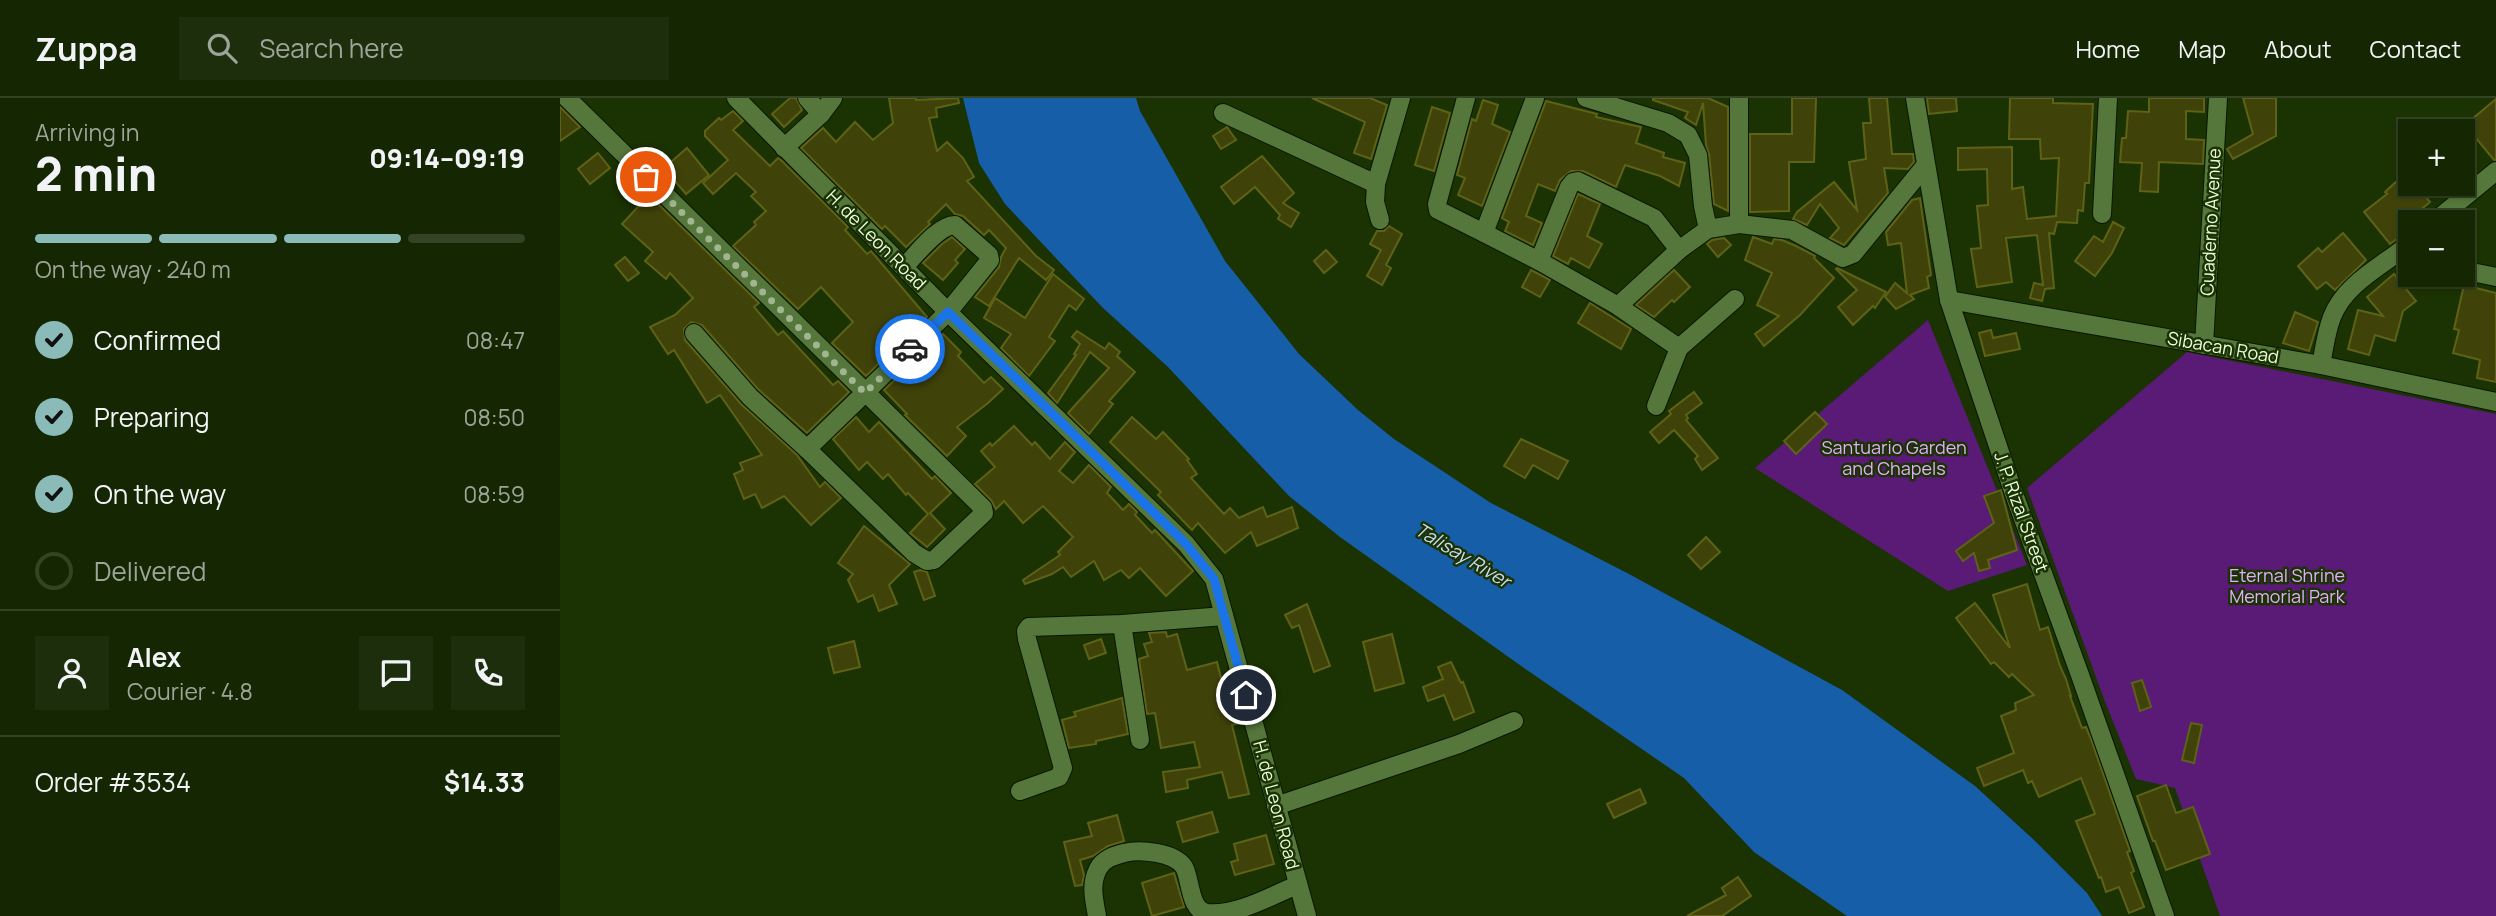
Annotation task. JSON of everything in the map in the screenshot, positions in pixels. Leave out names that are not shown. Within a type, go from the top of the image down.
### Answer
[{"type":"street","points":[[567,98],[985,510],[981,517],[934,560],[923,560],[750,397],[694,333]]},
{"type":"street","name":"H. de Leon Road","points":[[736,98],[948,312],[1186,544],[1214,579],[1307,916]]},
{"type":"street","points":[[807,98],[821,114]]},
{"type":"street","points":[[784,148],[821,114],[833,98]]},
{"type":"street","points":[[1466,98],[1437,204],[1438,210],[1618,306],[1679,348]]},
{"type":"street","points":[[1484,233],[1535,98]]},
{"type":"street","points":[[1586,98],[1668,123],[1688,135],[1698,155],[1708,229]]},
{"type":"street","points":[[1739,98],[1739,224]]},
{"type":"street","name":"J. P. Rizal Street","points":[[1915,98],[1949,300],[2012,491],[2165,916]]},
{"type":"street","points":[[2102,214],[2108,98]]},
{"type":"street","name":"Cuaderno Avenue","points":[[2204,345],[2218,98]]},
{"type":"street","points":[[1380,220],[1375,202],[1376,184],[1394,100]]},
{"type":"street","points":[[1223,113],[1376,184]]},
{"type":"street","points":[[1618,306],[1678,250],[1708,229],[1739,224],[1792,230],[1843,258],[1848,258],[1925,166]]},
{"type":"street","points":[[2449,210],[2496,171]]},
{"type":"street","points":[[1538,261],[1573,182],[1578,181],[1654,218],[1678,250]]},
{"type":"street","points":[[807,449],[948,312],[988,265],[989,255],[955,225],[949,225],[939,231],[904,267]]},
{"type":"street","points":[[2321,365],[2331,318],[2340,300],[2354,285],[2398,259]]},
{"type":"street","points":[[2475,273],[2496,277]]},
{"type":"street","points":[[1656,406],[1679,348],[1735,299]]},
{"type":"street","name":"Sibacan Road","points":[[1949,300],[2321,365],[2496,402]]},
{"type":"street","points":[[1020,791],[1059,777],[1063,768],[1026,631],[1029,627],[1122,624],[1224,616]]},
{"type":"street","points":[[1122,624],[1140,740]]},
{"type":"street","points":[[1276,806],[1459,744],[1514,721]]},
{"type":"street","points":[[1097,916],[1092,889],[1100,864],[1114,856],[1130,852],[1164,855],[1177,861],[1184,867],[1196,905],[1207,915],[1240,909],[1297,885]]},
{"type":"green space","name":"Santuario Garden and Chapels","points":[[1928,320],[2027,565],[1948,591],[1755,468]]},
{"type":"green space","name":"Eternal Shrine Memorial Park","points":[[2187,352],[2496,414],[2496,916],[2220,916],[2175,788],[2136,779],[2027,488]]},
{"type":"water","name":"Talisay River","points":[[963,98],[1136,98],[1140,111],[1225,261],[1299,354],[1358,410],[1394,439],[1491,503],[1629,574],[1842,690],[1975,786],[2087,893],[2102,916],[1847,916],[1754,852],[1684,778],[1340,537],[1289,496],[1168,367],[1103,308],[1005,204],[979,163]]},
{"type":"building","points":[[790,98],[796,98],[802,110],[784,127],[772,114]]},
{"type":"building","points":[[889,98],[958,98],[959,103],[936,108],[937,117],[929,118],[937,151],[947,142],[963,158],[974,177],[967,181],[1036,256],[1054,270],[1046,280],[1019,258],[989,306],[975,297],[999,267],[1006,248],[989,230],[984,235],[946,204],[906,247],[885,226],[882,229],[801,148],[823,128],[836,142],[855,122],[873,140],[893,123]]},
{"type":"building","points":[[1312,98],[1370,98],[1387,105],[1371,159],[1354,153],[1365,122]]},
{"type":"building","points":[[1653,98],[1708,98],[1728,107],[1728,211],[1714,204],[1703,103],[1696,125],[1685,118],[1688,112]]},
{"type":"building","points":[[1792,98],[1816,98],[1814,162],[1789,162],[1789,211],[1750,212],[1750,134],[1792,134]]},
{"type":"building","points":[[1869,98],[1887,98],[1892,154],[1913,154],[1914,162],[1908,169],[1884,168],[1888,193],[1844,245],[1830,238],[1839,228],[1820,204],[1807,225],[1793,219],[1797,212],[1834,182],[1857,210],[1849,162],[1866,159],[1863,123],[1871,123]]},
{"type":"building","points":[[1927,98],[1956,98],[1957,111],[1929,114]]},
{"type":"building","points":[[2010,98],[2053,98],[2053,103],[2093,104],[2089,183],[2085,183],[2083,211],[2078,210],[2077,223],[2057,222],[2054,234],[2049,233],[2054,288],[2045,289],[2042,301],[2030,298],[2034,283],[2043,285],[2037,235],[2006,238],[2012,282],[1977,287],[1971,249],[1981,248],[1977,206],[1988,205],[1987,169],[1958,170],[1958,148],[2012,147],[2012,189],[2023,187],[2027,219],[2056,216],[2059,158],[2041,159],[2040,139],[2009,139]]},
{"type":"building","points":[[2149,98],[2204,98],[2204,112],[2186,111],[2186,139],[2204,140],[2203,164],[2159,162],[2158,192],[2140,191],[2142,163],[2120,162],[2122,138],[2126,138],[2128,111],[2149,112]]},
{"type":"building","points":[[2243,98],[2276,98],[2276,136],[2233,159],[2227,149],[2253,134]]},
{"type":"building","points":[[2496,99],[2496,160],[2475,137],[2475,119],[2472,119]]},
{"type":"building","points":[[1483,100],[1498,105],[1492,124],[1510,132],[1482,206],[1458,195],[1465,178],[1457,175],[1472,119],[1476,121]]},
{"type":"building","points":[[1546,101],[1597,114],[1596,117],[1641,127],[1636,143],[1664,153],[1663,157],[1685,163],[1679,186],[1660,176],[1625,165],[1616,187],[1583,171],[1571,171],[1560,180],[1555,191],[1538,184],[1526,216],[1542,223],[1533,245],[1505,231],[1509,222],[1502,218]]},
{"type":"building","points":[[560,107],[580,127],[560,141]]},
{"type":"building","points":[[1432,107],[1450,113],[1434,171],[1415,165]]},
{"type":"building","points":[[733,111],[743,121],[733,130],[770,166],[778,158],[782,161],[848,227],[845,230],[867,254],[871,251],[927,317],[866,376],[832,343],[853,322],[821,287],[798,309],[733,246],[756,225],[754,222],[766,211],[751,196],[756,192],[736,173],[713,194],[703,183],[728,160],[705,136],[705,131],[719,118],[721,120]]},
{"type":"building","points":[[1227,127],[1236,140],[1221,149],[1213,136]]},
{"type":"building","points":[[687,148],[709,175],[686,194],[664,168]]},
{"type":"building","points":[[598,153],[610,168],[590,184],[578,169]]},
{"type":"building","points":[[1262,156],[1294,193],[1283,203],[1299,213],[1291,227],[1278,219],[1280,215],[1255,187],[1234,204],[1221,187]]},
{"type":"building","points":[[2398,180],[2398,196],[2425,196],[2430,202],[2421,210],[2398,210],[2398,238],[2390,244],[2364,212],[2387,194],[2385,192]]},
{"type":"building","points":[[1578,194],[1600,204],[1587,236],[1602,244],[1589,268],[1571,258],[1568,264],[1553,256]]},
{"type":"building","points":[[649,195],[759,303],[754,307],[778,335],[783,331],[833,385],[838,381],[849,392],[807,433],[758,389],[702,325],[691,322],[684,329],[685,340],[741,404],[797,455],[820,487],[825,482],[841,498],[811,525],[784,496],[762,508],[755,494],[744,499],[734,474],[743,470],[740,463],[762,455],[720,395],[707,403],[674,350],[668,354],[650,327],[675,315],[693,298],[670,273],[666,279],[645,261],[653,252],[622,224]]},
{"type":"building","points":[[1920,198],[1931,275],[1927,277],[1929,288],[1910,295],[1914,299],[1896,309],[1885,297],[1895,283],[1907,293],[1901,243],[1888,245],[1886,232],[1912,200]]},
{"type":"building","points":[[2113,222],[2124,228],[2112,253],[2095,276],[2075,261],[2094,236],[2103,242]]},
{"type":"building","points":[[1389,226],[1402,234],[1386,265],[1391,268],[1382,285],[1367,276],[1381,250],[1370,244],[1377,231],[1384,231]]},
{"type":"building","points":[[2343,233],[2366,260],[2335,290],[2326,282],[2317,289],[2298,266],[2318,248],[2322,252]]},
{"type":"building","points":[[952,237],[965,249],[955,260],[958,263],[943,280],[923,263]]},
{"type":"building","points":[[1753,237],[1772,244],[1774,239],[1782,240],[1796,246],[1815,256],[1834,278],[1800,315],[1764,346],[1755,334],[1779,316],[1757,305],[1772,273],[1745,260]]},
{"type":"building","points":[[1724,238],[1731,245],[1718,257],[1707,244],[1712,240]]},
{"type":"building","points":[[1326,250],[1337,262],[1324,273],[1314,261]]},
{"type":"building","points":[[625,257],[639,273],[628,281],[615,265]]},
{"type":"building","points":[[1837,268],[1886,292],[1875,308],[1873,306],[1853,325],[1838,307],[1857,290]]},
{"type":"building","points":[[1531,270],[1550,280],[1540,297],[1522,287]]},
{"type":"building","points":[[1674,270],[1690,287],[1674,302],[1672,300],[1654,317],[1636,305]]},
{"type":"building","points":[[1053,274],[1084,299],[1076,310],[1069,305],[1049,337],[1055,341],[1029,376],[1001,348],[1011,334],[984,318],[995,298],[1025,318]]},
{"type":"building","points":[[2394,274],[2398,279],[2398,287],[2405,287],[2416,301],[2403,311],[2395,341],[2375,335],[2369,355],[2348,349],[2358,310],[2383,316],[2367,297]]},
{"type":"building","points":[[2464,287],[2496,293],[2496,382],[2477,378],[2480,360],[2453,353],[2459,330],[2454,329]]},
{"type":"building","points":[[1590,303],[1631,329],[1621,349],[1578,323]]},
{"type":"building","points":[[2295,312],[2318,322],[2309,351],[2283,343]]},
{"type":"building","points":[[1991,330],[1993,338],[2016,333],[2020,349],[1985,356],[1979,333]]},
{"type":"building","points":[[1077,331],[1105,349],[1109,343],[1120,352],[1117,356],[1135,372],[1109,401],[1113,404],[1089,434],[1068,413],[1109,368],[1090,352],[1057,403],[1048,393],[1076,355],[1074,354],[1080,344],[1072,337]]},
{"type":"building","points":[[943,334],[961,352],[958,356],[984,383],[991,377],[1003,389],[957,427],[966,436],[947,456],[884,390]]},
{"type":"building","points":[[1694,392],[1702,403],[1686,415],[1686,420],[1718,458],[1702,470],[1695,459],[1698,456],[1674,430],[1659,443],[1650,432],[1671,414],[1669,411]]},
{"type":"building","points":[[1815,412],[1827,424],[1796,454],[1784,441]]},
{"type":"building","points":[[856,417],[869,432],[879,422],[932,479],[935,476],[951,493],[930,513],[945,529],[927,547],[910,533],[928,514],[908,493],[906,495],[888,474],[883,479],[867,462],[859,470],[833,439]]},
{"type":"building","points":[[1132,417],[1156,439],[1163,432],[1189,459],[1187,460],[1197,474],[1191,478],[1224,514],[1230,508],[1239,518],[1263,507],[1267,517],[1292,507],[1298,528],[1257,546],[1251,532],[1225,553],[1198,523],[1192,530],[1158,495],[1161,492],[1110,442]]},
{"type":"building","points":[[1014,426],[1032,445],[1035,442],[1050,459],[1065,442],[1075,452],[1059,471],[1073,483],[1089,465],[1111,487],[1107,493],[1123,510],[1129,504],[1137,512],[1135,515],[1152,533],[1155,530],[1193,571],[1166,596],[1140,568],[1129,578],[1121,570],[1104,580],[1094,561],[1071,577],[1063,567],[1025,584],[1023,580],[1060,555],[1058,552],[1073,537],[1043,506],[1023,523],[1004,501],[996,509],[975,484],[995,467],[981,451],[990,443],[992,446]]},
{"type":"building","points":[[1521,439],[1568,461],[1558,479],[1533,465],[1525,478],[1504,466]]},
{"type":"building","points":[[2001,490],[2017,550],[1988,560],[1990,568],[1979,571],[1974,553],[1963,561],[1956,551],[1994,523],[1984,496]]},
{"type":"building","points":[[864,526],[910,564],[889,585],[897,604],[879,611],[873,595],[858,602],[848,580],[853,574],[838,563]]},
{"type":"building","points":[[1706,537],[1720,552],[1701,569],[1688,555]]},
{"type":"building","points":[[914,572],[927,572],[935,596],[924,600]]},
{"type":"building","points":[[2027,584],[2040,630],[2048,627],[2070,696],[2082,728],[2086,727],[2091,739],[2130,851],[2127,852],[2134,871],[2131,873],[2144,907],[2129,913],[2119,887],[2106,892],[2076,821],[2095,814],[2081,778],[2039,797],[2032,781],[2028,783],[2023,770],[1984,786],[1977,768],[2014,753],[2001,716],[2016,710],[2015,703],[2034,695],[2012,674],[2009,677],[1994,662],[1991,664],[1956,618],[1975,603],[2010,648],[1993,595]]},
{"type":"building","points":[[1307,604],[1330,666],[1314,672],[1299,625],[1292,628],[1285,615]]},
{"type":"building","points":[[1166,632],[1167,637],[1177,634],[1187,670],[1217,662],[1225,694],[1232,693],[1240,723],[1232,725],[1249,794],[1229,798],[1222,772],[1187,780],[1188,788],[1166,792],[1163,772],[1200,767],[1194,742],[1161,748],[1155,713],[1147,714],[1139,659],[1148,656],[1144,644],[1152,642],[1149,633]]},
{"type":"building","points":[[1392,634],[1404,683],[1375,691],[1363,642]]},
{"type":"building","points":[[1101,639],[1106,653],[1089,659],[1084,645]]},
{"type":"building","points":[[854,641],[860,667],[834,673],[828,648]]},
{"type":"building","points":[[1451,662],[1461,683],[1463,682],[1474,712],[1454,720],[1444,695],[1428,701],[1423,687],[1443,679],[1438,667]]},
{"type":"building","points":[[2142,680],[2151,707],[2140,711],[2132,683]]},
{"type":"building","points":[[1122,698],[1128,734],[1096,741],[1096,744],[1069,748],[1062,720],[1076,716],[1074,712]]},
{"type":"building","points":[[2191,723],[2202,725],[2194,763],[2182,760]]},
{"type":"building","points":[[2166,785],[2176,813],[2193,807],[2210,854],[2166,870],[2137,796]]},
{"type":"building","points":[[1640,789],[1646,803],[1614,818],[1607,804]]},
{"type":"building","points":[[1212,812],[1218,832],[1183,842],[1177,822]]},
{"type":"building","points":[[1117,815],[1124,841],[1080,860],[1084,875],[1082,885],[1075,886],[1064,842],[1092,836],[1088,823]]},
{"type":"building","points":[[1266,835],[1274,864],[1235,875],[1231,862],[1238,860],[1234,844]]},
{"type":"building","points":[[1174,873],[1184,907],[1152,916],[1142,883]]},
{"type":"building","points":[[1738,877],[1751,896],[1722,916],[1687,916],[1726,895],[1722,888]]},
{"type":"way so far","points":[[646,177],[865,393],[910,349]]},
{"type":"route","points":[[910,349],[948,312],[1186,544],[1214,579],[1246,695]]}]
